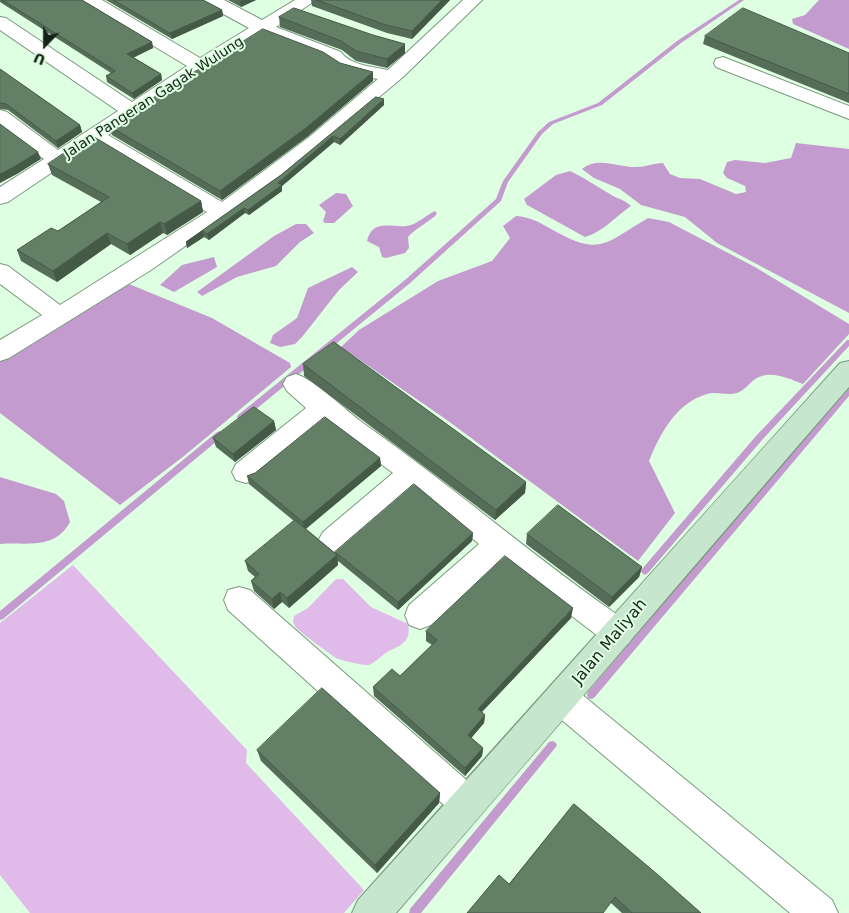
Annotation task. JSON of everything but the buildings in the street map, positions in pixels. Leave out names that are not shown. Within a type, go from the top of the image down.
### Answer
[{"type":"street","points":[[90,0],[200,66]]},
{"type":"street","points":[[210,0],[263,28],[334,56],[334,59],[360,70],[392,77]]},
{"type":"street","points":[[0,352],[143,265],[302,152],[424,50],[473,0]]},
{"type":"street","points":[[300,4],[318,17]]},
{"type":"street","name":"Jalan Pangeran Gagak Wulung","points":[[0,196],[200,66],[300,4]]},
{"type":"street","points":[[0,22],[132,111]]},
{"type":"street","points":[[402,46],[424,50]]},
{"type":"street","points":[[723,63],[849,113]]},
{"type":"street","points":[[0,116],[58,160]]},
{"type":"street","points":[[95,136],[221,211]]},
{"type":"street","points":[[0,272],[59,316]]},
{"type":"street","name":"Jalan Maliyah","points":[[371,913],[467,803],[562,699],[614,631],[849,370]]},
{"type":"street","points":[[296,384],[324,409],[412,472],[614,631]]},
{"type":"street","points":[[246,472],[324,409]]},
{"type":"street","points":[[334,541],[412,472]]},
{"type":"street","points":[[420,615],[500,543]]},
{"type":"street","points":[[239,600],[467,803]]},
{"type":"street","points":[[562,699],[819,913]]},
{"type":"shaded area","points":[[819,0],[849,0],[849,49],[793,24],[792,19],[805,15]]},
{"type":"shaded area","points":[[796,143],[849,149],[849,313],[717,243],[685,217],[641,205],[620,189],[594,178],[582,169],[594,163],[636,167],[663,163],[670,174],[680,178],[700,179],[736,194],[746,192],[745,186],[727,178],[723,173],[727,162],[735,160],[765,163],[791,158]]},
{"type":"shaded area","points":[[570,171],[631,206],[603,228],[585,237],[527,205],[524,199],[556,175]]},
{"type":"shaded area","points":[[336,193],[346,194],[353,206],[334,223],[325,223],[323,221],[326,212],[319,205]]},
{"type":"shaded area","points":[[435,211],[437,214],[408,237],[409,248],[405,253],[386,258],[382,257],[379,247],[367,241],[370,233],[379,226],[411,225]]},
{"type":"shaded area","points":[[516,216],[534,220],[567,238],[592,245],[611,240],[648,218],[669,222],[755,267],[849,324],[849,334],[803,384],[781,376],[765,375],[756,378],[737,393],[710,393],[696,398],[678,412],[658,440],[649,461],[675,513],[638,561],[444,418],[341,347],[359,330],[438,281],[492,261],[510,238],[503,226]]},
{"type":"shaded area","points":[[296,224],[306,224],[314,233],[300,242],[276,266],[237,277],[202,296],[197,292],[274,236]]},
{"type":"shaded area","points":[[214,257],[217,267],[174,292],[160,285],[182,265]]},
{"type":"shaded area","points":[[352,267],[358,272],[339,290],[295,344],[280,347],[270,343],[273,335],[297,318],[308,288]]},
{"type":"shaded area","points":[[129,284],[212,318],[290,363],[291,367],[184,456],[120,505],[0,413],[0,356],[106,292]]},
{"type":"shaded area","points":[[0,477],[56,494],[64,501],[70,522],[64,531],[57,537],[40,543],[0,544]]},
{"type":"shaded area","points":[[73,565],[247,750],[246,763],[364,890],[344,913],[30,913],[0,875],[0,623]]},
{"type":"shaded area","points":[[336,579],[343,579],[371,607],[408,624],[409,629],[406,641],[385,653],[372,664],[363,665],[336,658],[296,628],[293,622],[294,616],[308,608]]},
{"type":"waterway","points":[[241,417],[407,282],[499,200],[505,182],[540,133],[551,123],[600,104],[679,42],[742,0]]},
{"type":"waterway","points":[[645,571],[759,438],[849,342]]},
{"type":"waterway","points":[[591,695],[849,391]]},
{"type":"waterway","points":[[0,616],[220,434]]},
{"type":"waterway","points":[[414,913],[552,745]]}]
